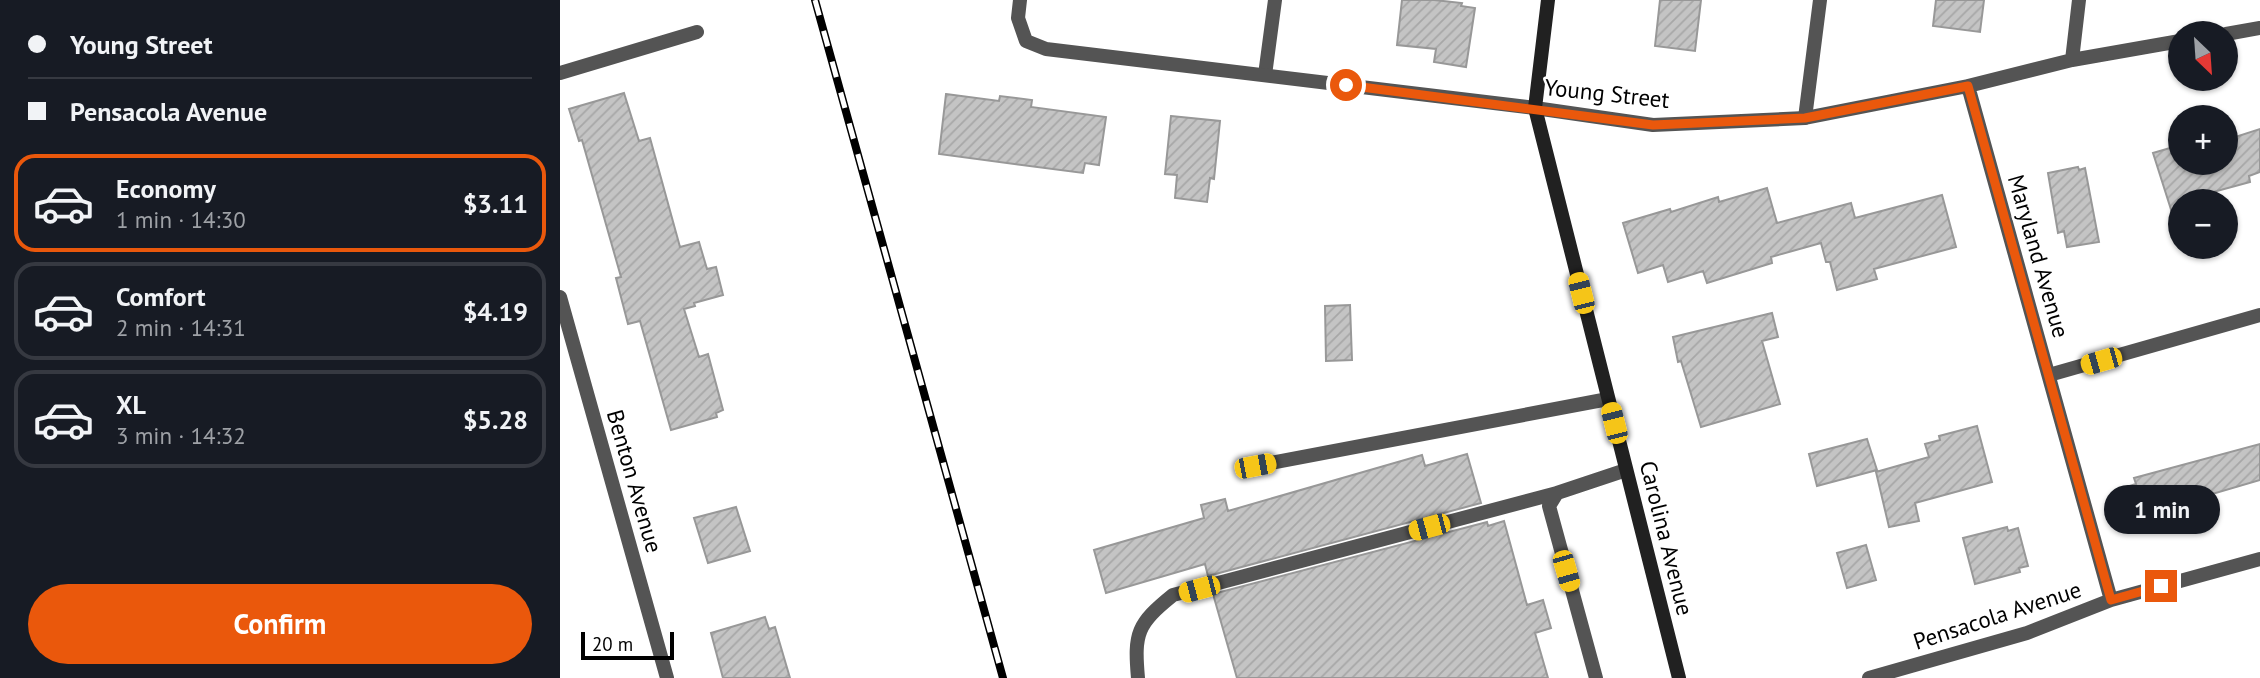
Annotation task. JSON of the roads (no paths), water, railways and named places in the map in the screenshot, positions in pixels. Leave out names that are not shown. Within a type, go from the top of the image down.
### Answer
[{"type":"street","name":"Young Street","points":[[1020,0],[1018,18],[1026,41],[1046,49],[1535,108],[1653,125],[1805,118],[1968,86],[2072,60],[2168,43]]},
{"type":"street","points":[[1265,75],[1275,0]]},
{"type":"street","name":"Carolina Avenue","points":[[1548,0],[1535,108],[1679,678]]},
{"type":"street","points":[[1805,118],[1820,0]]},
{"type":"street","points":[[2072,60],[2079,0]]},
{"type":"street","points":[[2238,32],[2260,28]]},
{"type":"street","points":[[560,74],[697,32]]},
{"type":"street","name":"Maryland Avenue","points":[[1968,86],[2111,600]]},
{"type":"street","name":"Benton Avenue","points":[[560,297],[667,678]]},
{"type":"street","points":[[2049,375],[2260,315]]},
{"type":"street","points":[[1255,466],[1608,399]]},
{"type":"street","points":[[1138,678],[1136,641],[1151,613],[1173,596],[1557,493],[1626,470]]},
{"type":"street","points":[[1557,493],[1549,506],[1596,678]]},
{"type":"street","name":"Pensacola Avenue","points":[[1869,678],[2027,633],[2111,600],[2260,559]]},
{"type":"railway","points":[[815,0],[1003,678]]}]
